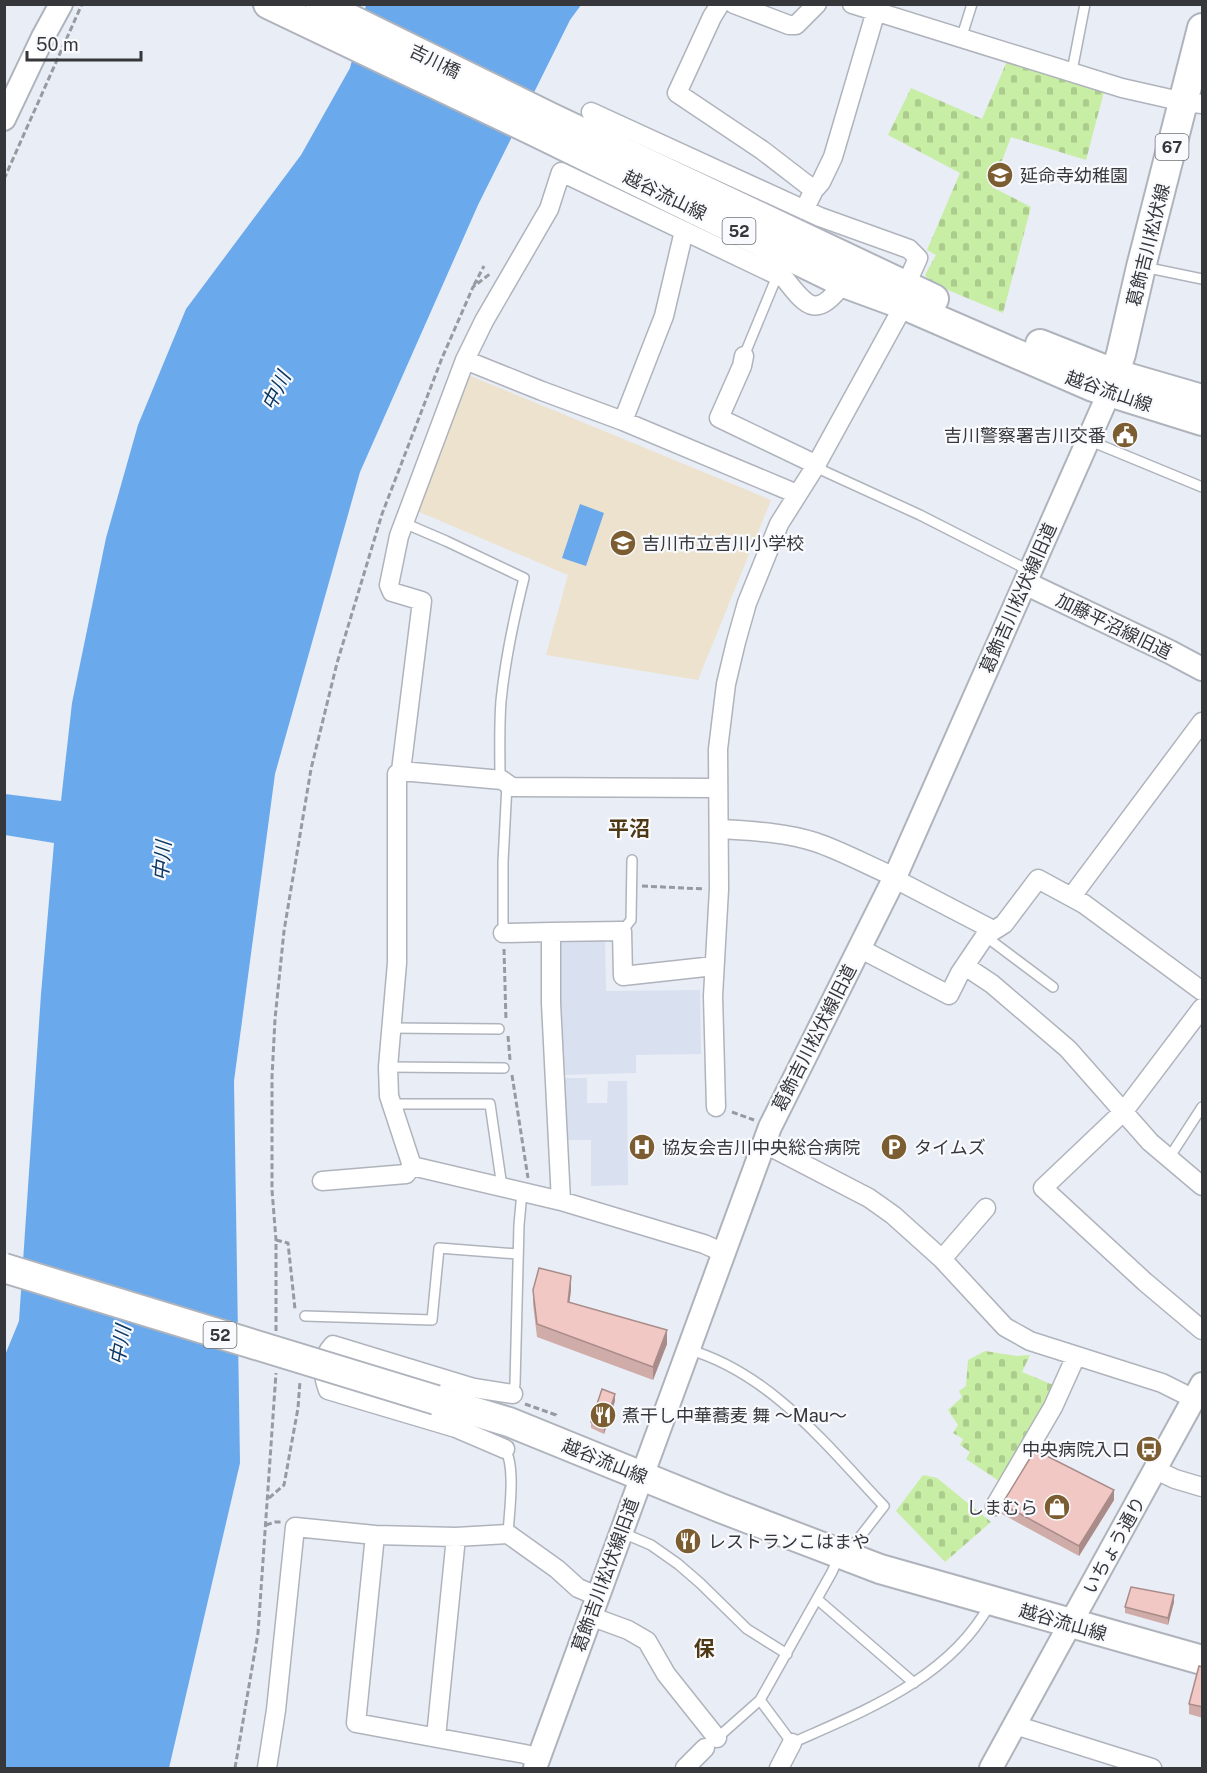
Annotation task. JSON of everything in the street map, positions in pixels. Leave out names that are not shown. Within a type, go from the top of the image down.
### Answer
[{"type":"main road","name":"越谷流山線","points":[[268,4],[546,126],[905,295]]},
{"type":"main road","name":"吉川橋","points":[[320,4],[546,126]]},
{"type":"main road","name":"葛飾吉川松伏線","points":[[1112,383],[1141,267],[1193,103],[1203,28]]},
{"type":"main road","name":"越谷流山線","points":[[546,126],[844,283],[905,295],[973,317],[1112,383],[1203,421]]},
{"type":"main road","name":"越谷流山線","points":[[1112,383],[1203,399]]},
{"type":"main road","name":"越谷流山線","points":[[4,1268],[509,1422],[845,1557],[991,1602],[1203,1660]]},
{"type":"street","points":[[4,119],[61,4]]},
{"type":"street","points":[[720,4],[677,93],[762,150],[813,190]]},
{"type":"street","points":[[734,4],[789,25],[796,25],[817,4]]},
{"type":"street","points":[[852,4],[876,9],[961,39],[1122,88],[1193,103]]},
{"type":"street","points":[[804,210],[833,157],[876,9]]},
{"type":"street","points":[[591,112],[804,210],[914,253],[918,258],[905,295],[816,466],[779,524],[757,576],[736,642],[726,684],[720,724],[717,788],[719,889],[712,996],[716,1107]]},
{"type":"street","points":[[412,1166],[389,1096],[388,1067],[397,963],[397,774],[401,771],[422,601],[392,592],[389,585],[404,523],[465,360],[484,321],[549,209],[561,172],[785,279],[799,297],[808,303],[818,306],[826,303],[844,283]]},
{"type":"street","points":[[624,421],[664,316],[684,231]]},
{"type":"street","points":[[744,356],[719,418],[816,466]]},
{"type":"street","points":[[465,360],[624,421],[797,494]]},
{"type":"street","name":"葛飾吉川松伏線旧道","points":[[536,1764],[766,1135],[895,878],[1112,383]]},
{"type":"street","name":"加藤平沼線旧道","points":[[1028,577],[1203,669]]},
{"type":"street","points":[[1072,896],[1203,722]]},
{"type":"street","points":[[401,771],[504,782],[512,787],[717,788]]},
{"type":"street","points":[[719,829],[777,834],[817,843],[895,878],[989,933]]},
{"type":"street","points":[[859,948],[949,995],[965,966],[989,933],[1004,924],[1038,879],[1072,896],[1203,991]]},
{"type":"street","points":[[503,933],[622,931],[622,976],[714,966]]},
{"type":"street","points":[[551,932],[551,1003],[561,1201]]},
{"type":"street","points":[[965,966],[992,984],[1068,1049],[1150,1142],[1203,1186]]},
{"type":"street","points":[[1203,1008],[1124,1111],[1043,1188],[1145,1282],[1203,1330]]},
{"type":"street","points":[[766,1135],[893,1215],[942,1258],[1005,1327],[1030,1341],[1162,1383],[1198,1391]]},
{"type":"street","points":[[412,1166],[561,1201],[678,1235],[722,1252]]},
{"type":"street","points":[[322,1181],[406,1174],[412,1166]]},
{"type":"street","points":[[942,1258],[986,1208]]},
{"type":"street","points":[[506,1449],[456,1428],[328,1390],[323,1376],[325,1353],[333,1345],[474,1388],[509,1394]]},
{"type":"street","points":[[995,1506],[1053,1407],[1076,1356]]},
{"type":"street","name":"いちょう通り","points":[[991,1768],[1198,1391]]},
{"type":"street","points":[[1156,1470],[1175,1479],[1203,1487]]},
{"type":"street","points":[[267,1768],[276,1710],[295,1527],[375,1535],[456,1537],[508,1534],[557,1569],[578,1588],[593,1606],[647,1641],[711,1743],[685,1768]]},
{"type":"street","points":[[375,1535],[356,1723],[525,1754],[536,1764]]},
{"type":"street","points":[[436,1737],[456,1537]]},
{"type":"street","points":[[1015,1725],[1147,1768]]},
{"type":"street","points":[[781,1768],[792,1743]]},
{"type":"lane","points":[[961,39],[972,4]]},
{"type":"lane","points":[[1072,71],[1085,4]]},
{"type":"lane","points":[[1141,267],[1203,279]]},
{"type":"lane","points":[[744,356],[777,276]]},
{"type":"lane","points":[[1088,440],[1203,486]]},
{"type":"lane","points":[[816,466],[920,515],[1028,577]]},
{"type":"lane","points":[[404,523],[524,578],[501,699],[499,729],[504,782],[503,933]]},
{"type":"lane","points":[[622,931],[631,920],[632,860]]},
{"type":"lane","points":[[989,933],[1053,987]]},
{"type":"lane","points":[[390,1028],[499,1029]]},
{"type":"lane","points":[[388,1067],[504,1068]]},
{"type":"lane","points":[[392,1104],[490,1104],[502,1187]]},
{"type":"lane","points":[[1169,1158],[1203,1107]]},
{"type":"lane","points":[[509,1394],[516,1361],[519,1225],[522,1192]]},
{"type":"lane","points":[[305,1316],[432,1320],[439,1248],[518,1254]]},
{"type":"lane","points":[[687,1349],[703,1354],[772,1392],[799,1416],[884,1506],[832,1572],[760,1700],[711,1743]]},
{"type":"lane","points":[[506,1449],[509,1456],[510,1474],[508,1534]]},
{"type":"lane","points":[[620,1532],[651,1545],[678,1564],[747,1629],[787,1654]]},
{"type":"lane","points":[[816,1599],[914,1683]]},
{"type":"lane","points":[[760,1700],[792,1743],[884,1701],[914,1683],[961,1646],[983,1617],[991,1602]]},
{"type":"path","points":[[4,179],[82,4]]},
{"type":"path","points":[[276,1335],[276,1240],[272,1190],[272,1077],[275,1019],[284,931],[311,769],[337,663],[382,514],[442,358],[484,266]]},
{"type":"path","points":[[473,287],[496,268]]},
{"type":"path","points":[[631,885],[719,889]]},
{"type":"path","points":[[716,1107],[766,1135]]},
{"type":"path","points":[[235,1768],[258,1633],[276,1371]]},
{"type":"path","points":[[509,1394],[518,1402],[556,1415]]},
{"type":"path","points":[[266,1525],[275,1522]]},
{"type":"shaded area","name":"吉川市立吉川小学校","points":[[468,375],[771,500],[698,680],[546,655],[568,575],[417,511]]},
{"type":"shaded area","points":[[605,939],[606,991],[700,990],[701,1054],[636,1055],[636,1073],[560,1075],[558,940]]},
{"type":"shaded area","points":[[565,1078],[587,1078],[587,1103],[607,1103],[608,1081],[627,1081],[628,1185],[591,1186],[591,1140],[565,1140]]},
{"type":"green space","points":[[1008,59],[1105,88],[1086,160],[1011,137],[992,187],[1031,207],[1003,313],[931,283],[925,275],[936,255],[927,250],[960,173],[888,135],[911,88],[982,119]]},
{"type":"green space","points":[[985,1351],[1017,1356],[1030,1355],[1022,1372],[1058,1387],[1002,1483],[966,1459],[970,1452],[960,1445],[963,1439],[953,1433],[958,1425],[948,1410],[962,1397],[959,1391],[966,1386],[968,1360]]},
{"type":"green space","points":[[923,1475],[937,1478],[991,1522],[945,1562],[896,1511]]},
{"type":"water","name":"中川","points":[[366,5],[581,5],[570,20],[478,205],[360,472],[275,774],[234,1081],[240,1463],[169,1768],[5,1768],[5,1355],[19,1321],[41,994],[54,843],[5,835],[5,794],[61,801],[72,703],[106,538],[138,425],[186,309],[301,155],[350,68]]},
{"type":"water","points":[[580,504],[604,513],[586,566],[562,558]]},
{"type":"building","points":[[539,1268],[571,1276],[568,1302],[667,1330],[653,1367],[537,1324],[533,1290]]},
{"type":"building","name":"煮干し中華蕎麦 舞 〜Mau〜","points":[[602,1389],[615,1394],[604,1428],[591,1422]]},
{"type":"building","name":"しまむら","points":[[1035,1450],[1114,1490],[1079,1546],[1002,1504]]},
{"type":"building","points":[[1131,1587],[1174,1595],[1168,1618],[1125,1607]]},
{"type":"building","points":[[1199,1666],[1203,1667],[1203,1707],[1189,1704]]},
{"type":"place","name":"延命寺幼稚園","points":[[1000,175]]},
{"type":"place","name":"吉川警察署吉川交番","points":[[1125,435]]},
{"type":"place","name":"吉川市立吉川小学校","points":[[623,543]]},
{"type":"place","name":"協友会吉川中央総合病院","points":[[642,1147]]},
{"type":"place","name":"タイムズ","points":[[894,1147]]},
{"type":"place","name":"煮干し中華蕎麦 舞 〜Mau〜","points":[[603,1415]]},
{"type":"place","name":"中央病院入口","points":[[1149,1449]]},
{"type":"place","name":"しまむら","points":[[1057,1507]]},
{"type":"place","name":"レストランこはまや","points":[[688,1541]]},
{"type":"district","name":"平沼","points":[[629,828]]},
{"type":"district","name":"保","points":[[704,1648]]}]
